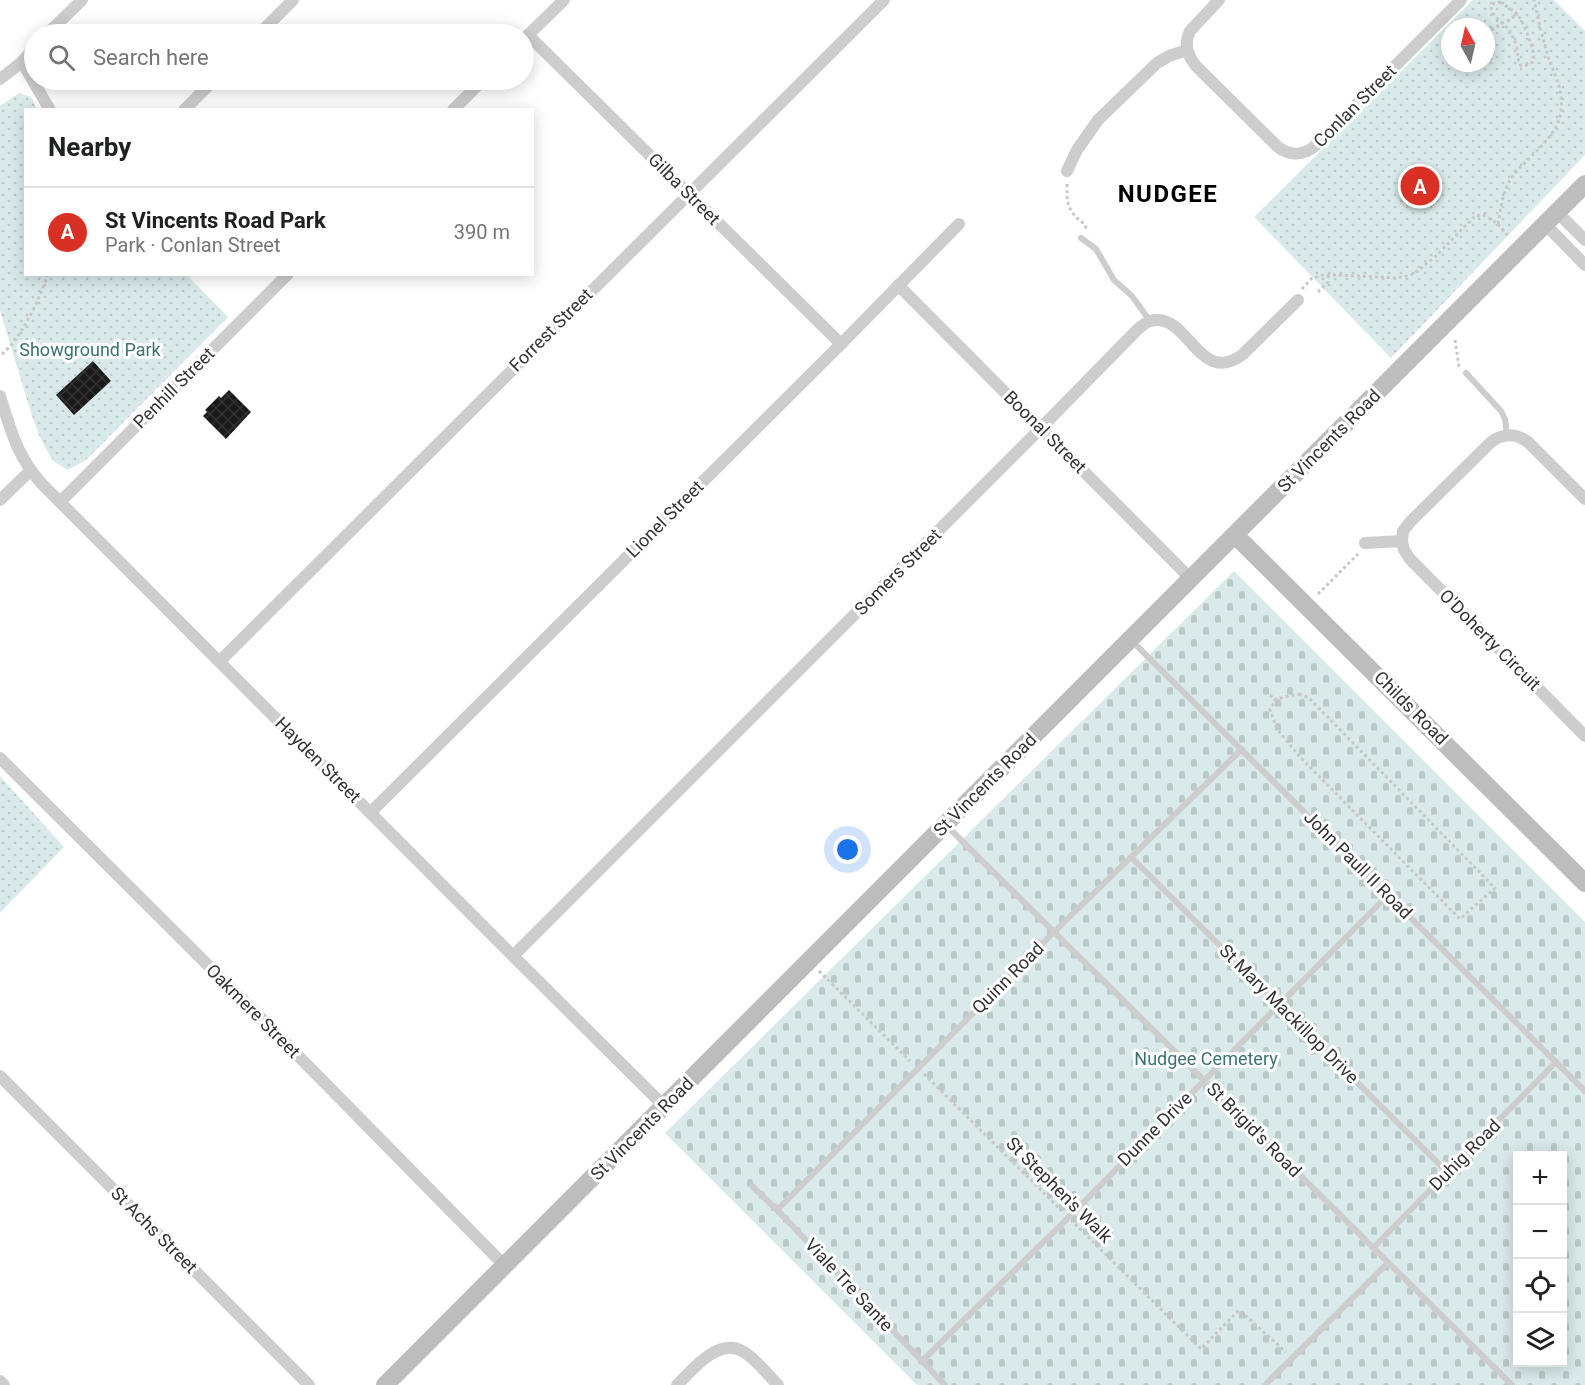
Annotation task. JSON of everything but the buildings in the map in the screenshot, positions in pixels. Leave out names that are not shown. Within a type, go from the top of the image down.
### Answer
[{"type":"main road","name":"St Vincents Road","points":[[386,1385],[1585,184]]},
{"type":"main road","name":"Childs Road","points":[[1235,535],[1585,883]]},
{"type":"street","points":[[57,24],[81,0]]},
{"type":"street","points":[[269,24],[293,0]]},
{"type":"street","points":[[534,29],[564,0]]},
{"type":"street","name":"Forrest Street","points":[[220,661],[884,0]]},
{"type":"street","points":[[1067,171],[1077,150],[1098,120],[1157,63],[1169,56],[1187,51],[1187,36],[1190,31],[1219,0]]},
{"type":"street","name":"Conlan Street","points":[[1187,51],[1196,66],[1278,147],[1289,153],[1303,153],[1315,146],[1461,0]]},
{"type":"street","name":"Gilba Street","points":[[534,45],[842,344]]},
{"type":"street","points":[[0,79],[24,60]]},
{"type":"street","points":[[38,90],[49,108]]},
{"type":"street","points":[[186,108],[204,90]]},
{"type":"street","points":[[455,108],[473,90]]},
{"type":"street","points":[[1551,218],[1585,240]]},
{"type":"street","points":[[1551,218],[1585,265]]},
{"type":"street","name":"Lionel Street","points":[[370,813],[842,344],[959,224]]},
{"type":"street","name":"Penhill Street","points":[[60,502],[286,276]]},
{"type":"street","name":"Boonal Street","points":[[898,285],[1191,579]]},
{"type":"street","points":[[1150,321],[1165,321],[1171,324],[1209,360],[1223,363],[1242,355],[1298,300]]},
{"type":"street","name":"Somers Street","points":[[513,956],[1138,328],[1150,321]]},
{"type":"street","name":"Hayden Street","points":[[0,396],[11,434],[30,471],[664,1106]]},
{"type":"street","points":[[1365,543],[1402,541],[1403,531],[1410,522],[1490,443],[1507,435],[1517,436],[1528,442],[1585,499]]},
{"type":"street","points":[[0,500],[30,471]]},
{"type":"street","name":"O'Doherty Circuit","points":[[1402,541],[1410,560],[1585,736]]},
{"type":"street","name":"Oakmere Street","points":[[0,758],[505,1266]]},
{"type":"street","name":"St Achs Street","points":[[0,1076],[309,1385]]},
{"type":"street","points":[[677,1385],[705,1357],[727,1349],[740,1350],[745,1353],[778,1385]]},
{"type":"street","points":[[0,1381],[4,1385]]},
{"type":"lane","points":[[1081,238],[1096,249],[1114,280],[1132,296],[1150,321]]},
{"type":"lane","points":[[1466,373],[1501,411],[1505,419],[1507,435]]},
{"type":"lane","name":"John Paull II Road","points":[[1131,639],[1585,1091]]},
{"type":"lane","name":"Quinn Road","points":[[777,1210],[1054,932],[1242,749]]},
{"type":"lane","name":"St Brigid's Road","points":[[946,824],[1512,1385]]},
{"type":"lane","name":"St Mary Mackillop Drive","points":[[1131,857],[1447,1172]]},
{"type":"lane","name":"Dunne Drive","points":[[921,1362],[1068,1218],[1388,895]]},
{"type":"lane","name":"Duhig Road","points":[[1373,1248],[1556,1062]]},
{"type":"lane","name":"Viale Tre Sante","points":[[752,1186],[945,1385]]},
{"type":"lane","points":[[1265,1385],[1388,1263]]},
{"type":"path","points":[[1498,224],[1504,195],[1511,177],[1549,138],[1557,124],[1561,110],[1560,88],[1548,54],[1534,0]]},
{"type":"path","points":[[1500,3],[1518,14],[1535,57],[1533,63],[1521,66],[1517,60],[1514,39],[1502,23],[1491,12],[1492,4],[1500,3]]},
{"type":"path","points":[[1495,27],[1518,14]]},
{"type":"path","points":[[1067,171],[1068,204],[1075,216],[1086,225],[1091,240],[1090,246]]},
{"type":"path","points":[[1298,300],[1304,286],[1311,279],[1328,275],[1398,278],[1414,273],[1438,254],[1475,216],[1484,215],[1498,224],[1510,238]]},
{"type":"path","points":[[1318,291],[1328,282],[1328,275]]},
{"type":"path","points":[[2,354],[22,332],[47,276]]},
{"type":"path","points":[[1455,340],[1459,366],[1466,373]]},
{"type":"path","points":[[1306,605],[1358,554],[1365,543]]},
{"type":"path","points":[[1299,693],[1309,698],[1495,888],[1460,919],[1300,757],[1277,729],[1270,710],[1276,699],[1299,693]]},
{"type":"path","points":[[1270,695],[1281,705]]},
{"type":"path","name":"St Stephen's Walk","points":[[809,961],[1201,1349],[1239,1310],[1292,1358]]},
{"type":"green space","points":[[1473,0],[1554,0],[1585,31],[1585,155],[1391,358],[1254,217],[1441,32],[1441,72],[1495,72],[1495,18],[1455,18]]},
{"type":"green space","name":"Showground Park","points":[[19,93],[31,97],[36,108],[24,108],[24,276],[188,276],[228,317],[86,460],[68,470],[53,461],[41,440],[0,311],[0,106]]},
{"type":"green space","name":"Nudgee Cemetery","points":[[1234,571],[1585,922],[1585,1385],[917,1385],[665,1133]]},
{"type":"green space","points":[[0,776],[64,847],[0,913]]},
{"type":"place","name":"St Vincents Road Park","points":[[1420,186]]},
{"type":"district","name":"NUDGEE","points":[[1168,194]]}]
